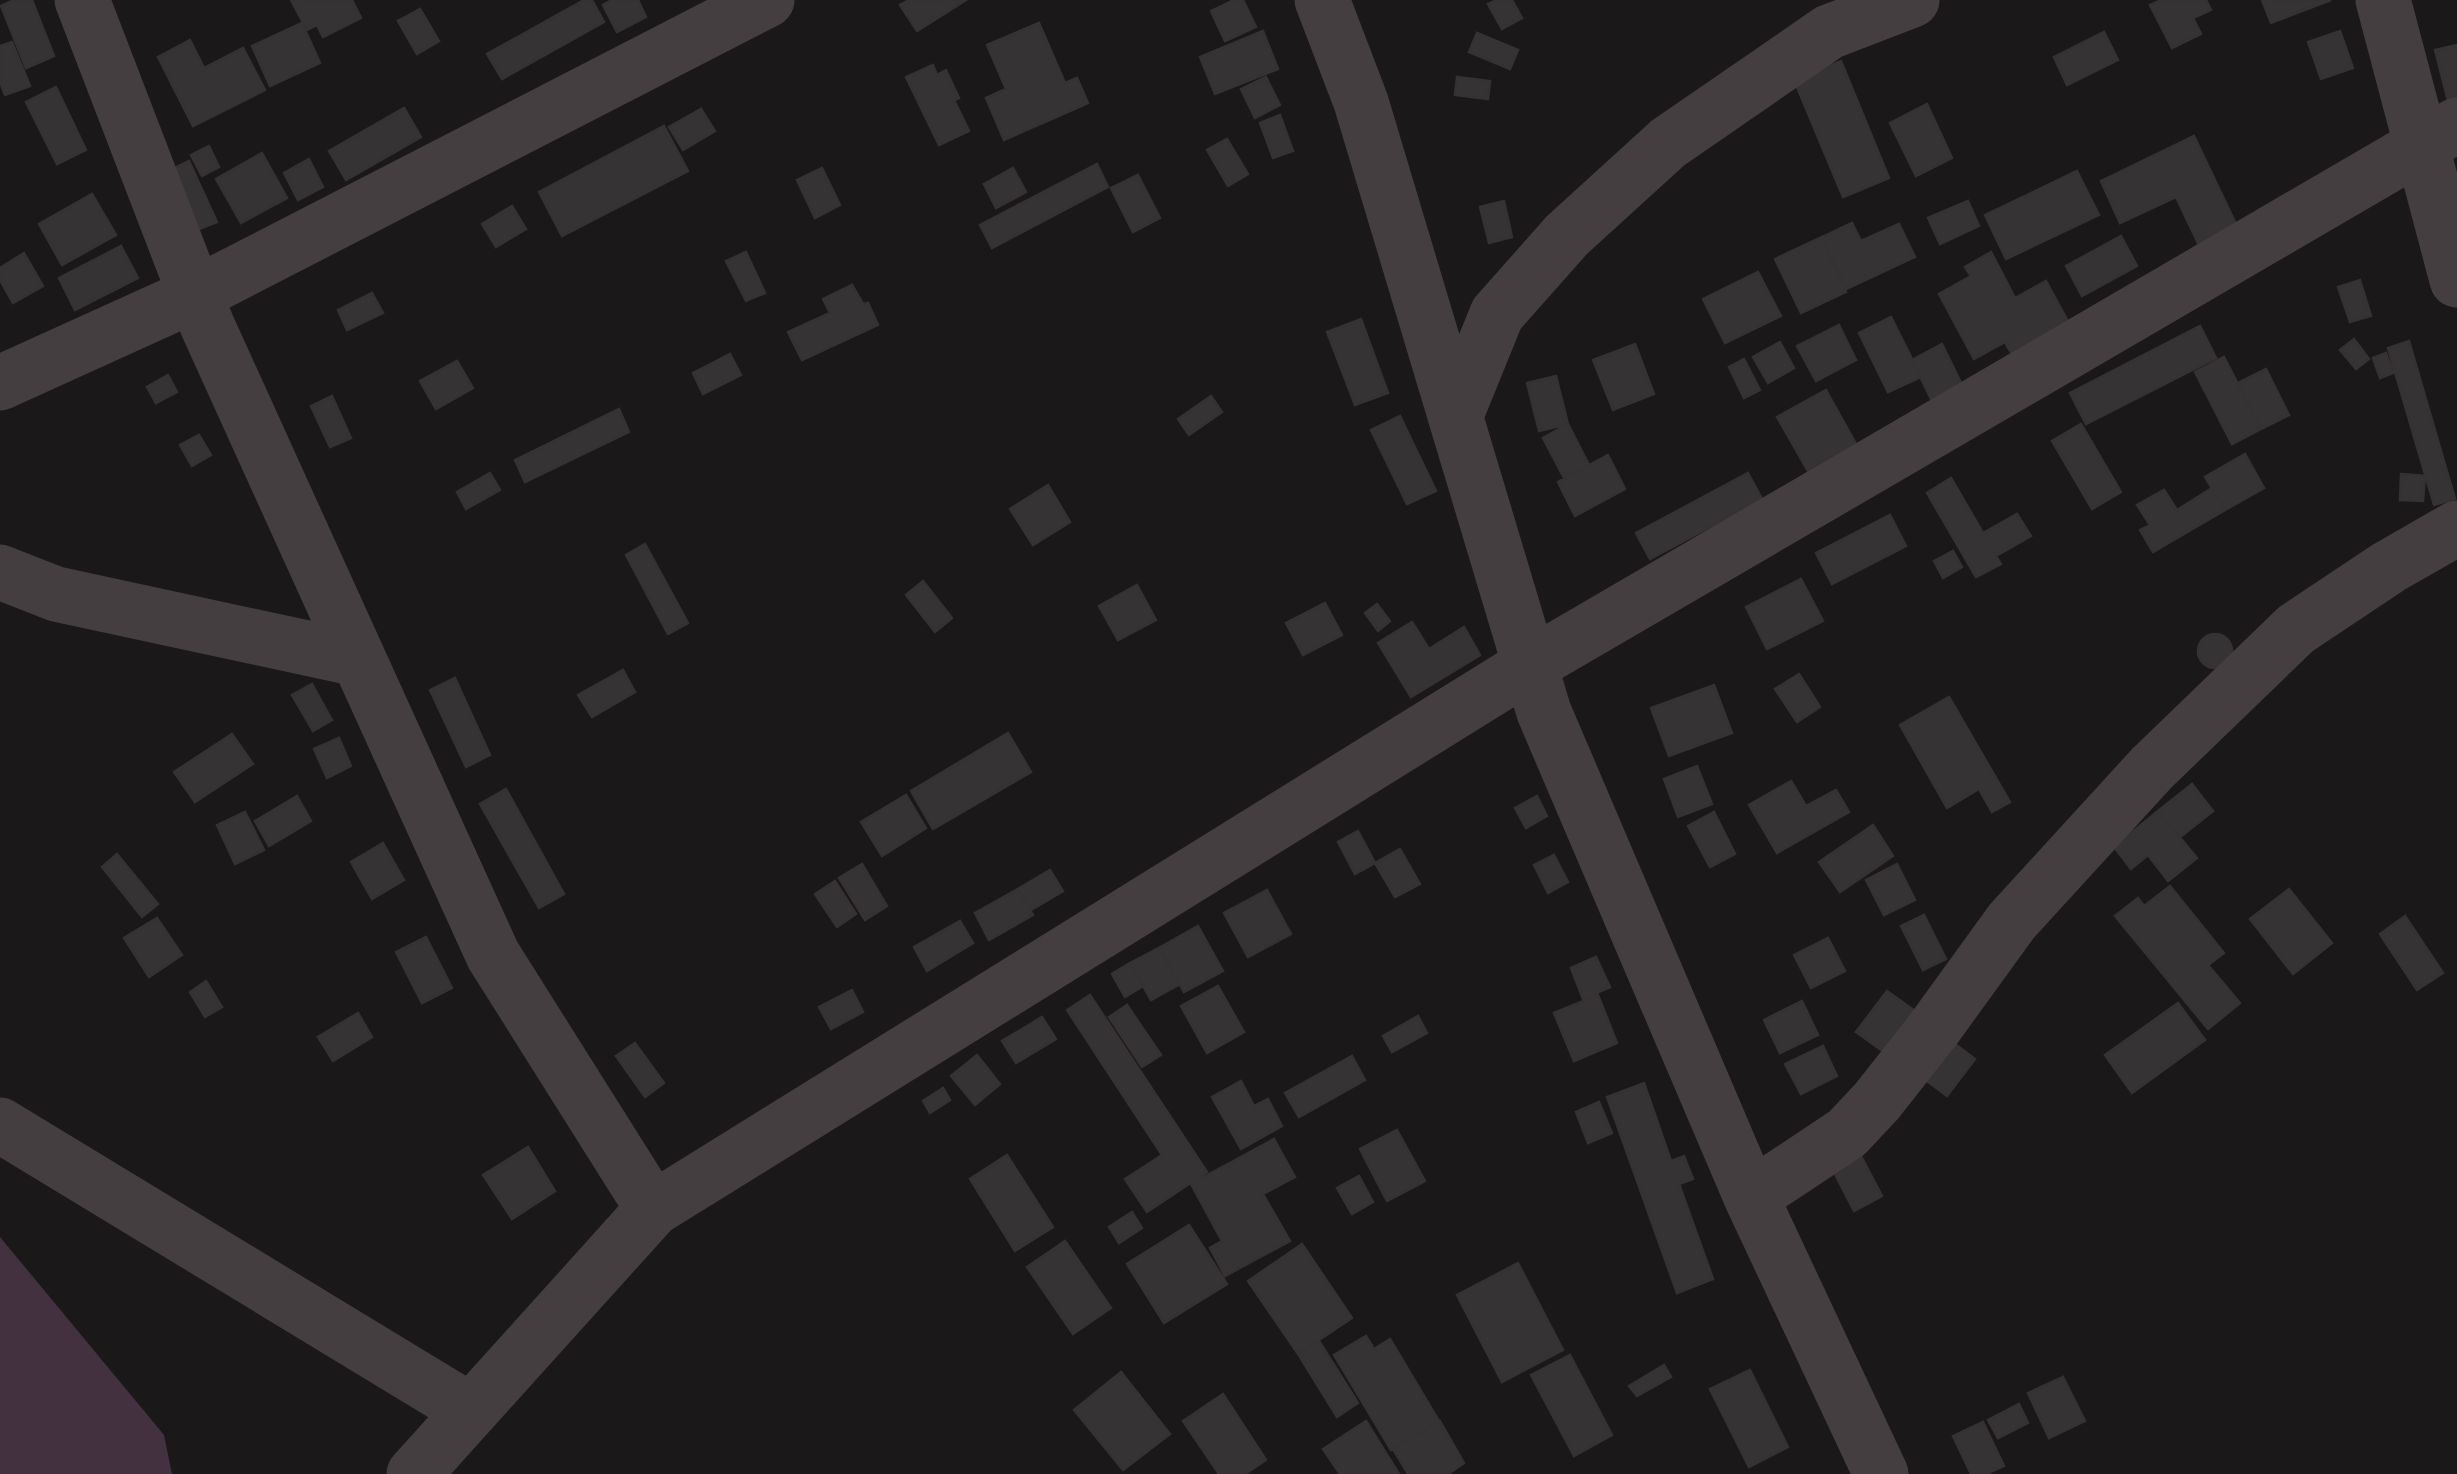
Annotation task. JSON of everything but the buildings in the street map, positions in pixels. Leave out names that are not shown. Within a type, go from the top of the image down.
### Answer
[{"type":"street","points":[[82,0],[194,295],[493,955],[653,1209]]},
{"type":"street","points":[[0,382],[194,295],[767,0]]},
{"type":"street","points":[[1322,0],[1361,102],[1544,712],[1752,1197],[1882,1474]]},
{"type":"street","points":[[1456,416],[1497,314],[1566,235],[1668,142],[1828,32],[1912,0]]},
{"type":"street","points":[[2383,0],[2439,135],[2457,280]]},
{"type":"street","points":[[414,1474],[653,1209],[1530,664],[2439,135]]},
{"type":"street","points":[[1752,1197],[1847,1133],[1933,1030],[2012,921],[2152,768],[2296,629],[2389,567],[2457,528]]},
{"type":"street","points":[[0,572],[56,594],[358,659]]},
{"type":"street","points":[[0,1125],[471,1411]]},
{"type":"shaded area","points":[[0,1237],[164,1435],[172,1474],[0,1474]]}]
